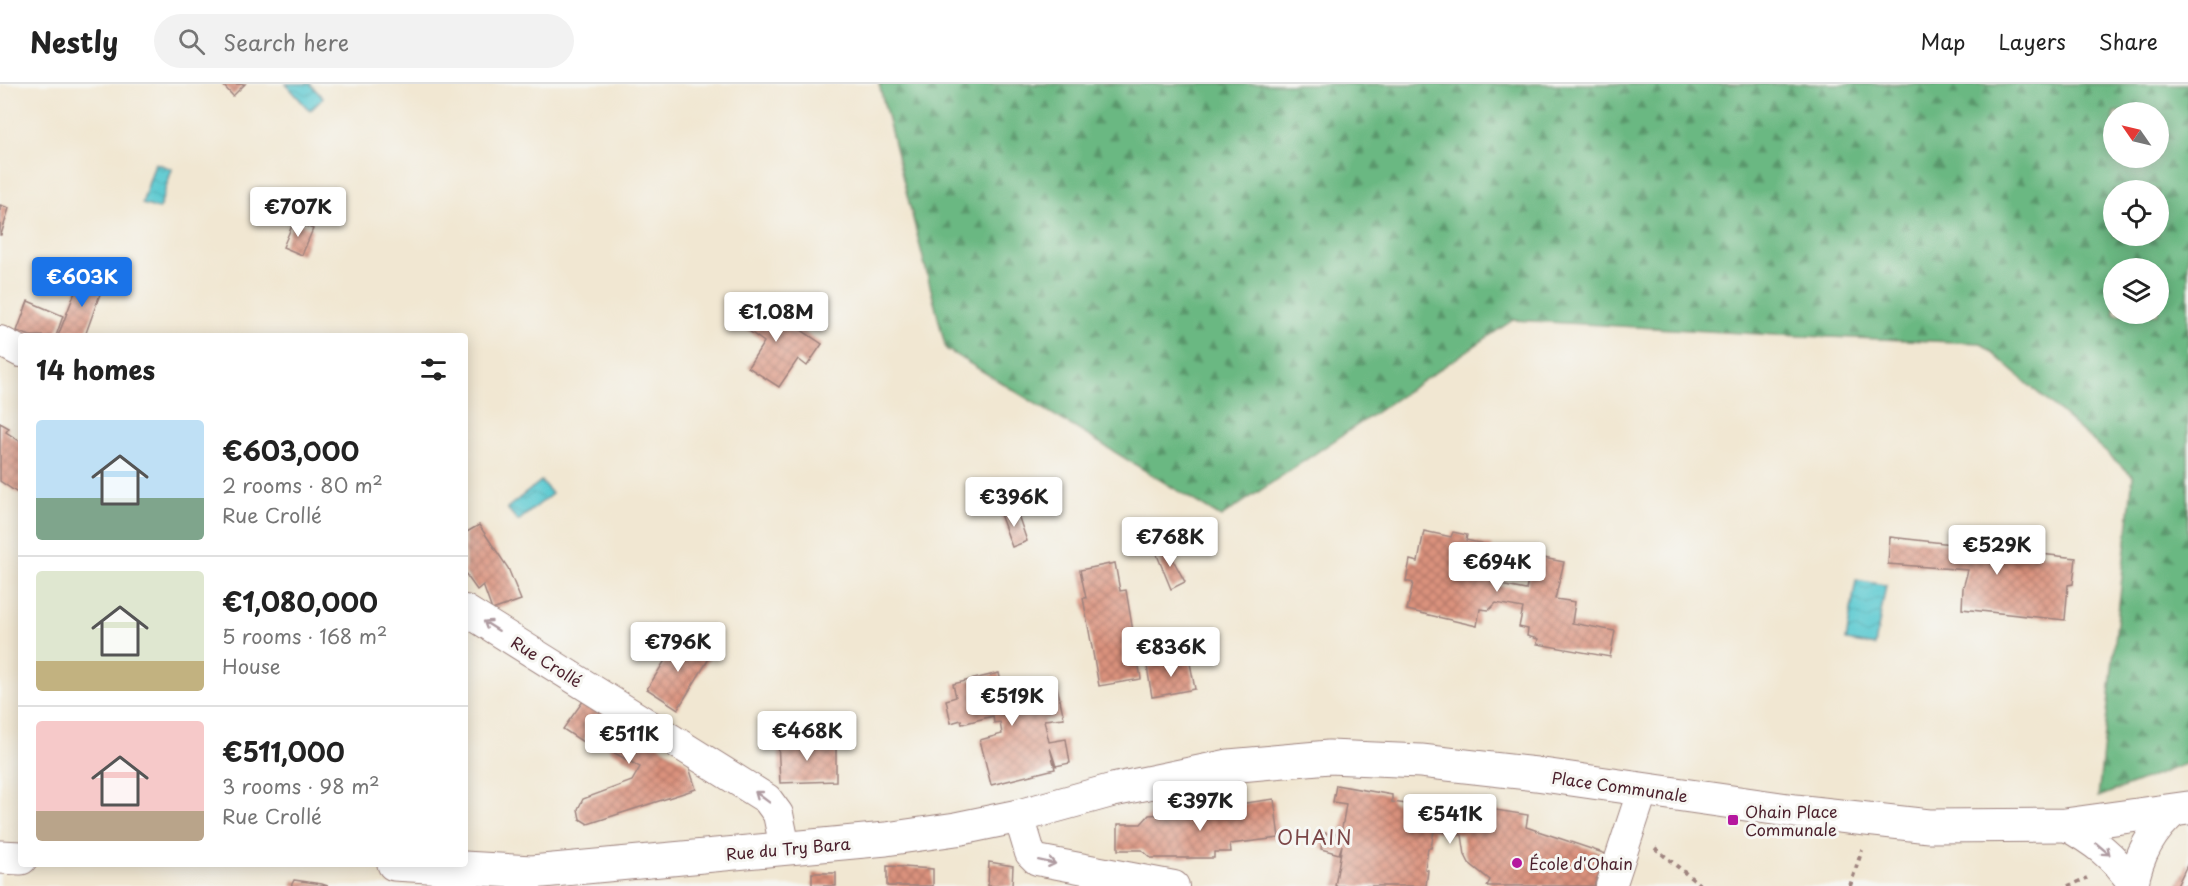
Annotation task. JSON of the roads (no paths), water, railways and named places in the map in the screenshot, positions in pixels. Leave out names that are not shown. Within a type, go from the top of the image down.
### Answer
[{"type":"main road","name":"Place Communale","points":[[1176,776],[1229,765],[1287,759],[1374,758],[1432,762],[1795,811],[1929,826],[2065,825],[2182,809]]},
{"type":"main road","name":"Rue du Try Bara","points":[[413,872],[532,872],[885,839],[956,829],[1019,816],[1176,776]]},
{"type":"main road","points":[[0,857],[18,858]]},
{"type":"street","points":[[0,341],[18,350]]},
{"type":"street","name":"Rue Crollé","points":[[468,612],[767,799],[778,814],[785,848]]},
{"type":"street","points":[[1611,886],[1643,789]]},
{"type":"street","name":"Place Communale","points":[[2133,885],[2143,851],[2164,820],[2182,809]]},
{"type":"street","points":[[1019,816],[1030,853],[1038,860],[1174,886]]},
{"type":"street","name":"Place Communale","points":[[2065,825],[2118,861],[2133,885]]},
{"type":"water","points":[[286,84],[310,84],[323,98],[310,111]]},
{"type":"water","points":[[155,163],[172,169],[159,209],[142,204]]},
{"type":"water","points":[[541,481],[552,494],[518,521],[507,508]]},
{"type":"water","points":[[1856,580],[1886,585],[1875,646],[1846,641]]},
{"type":"place","name":"Ohain Place Communale","points":[[1733,820]]},
{"type":"place","name":"École d'Ohain","points":[[1517,863]]},
{"type":"district","name":"OHAIN","points":[[1315,837]]}]
